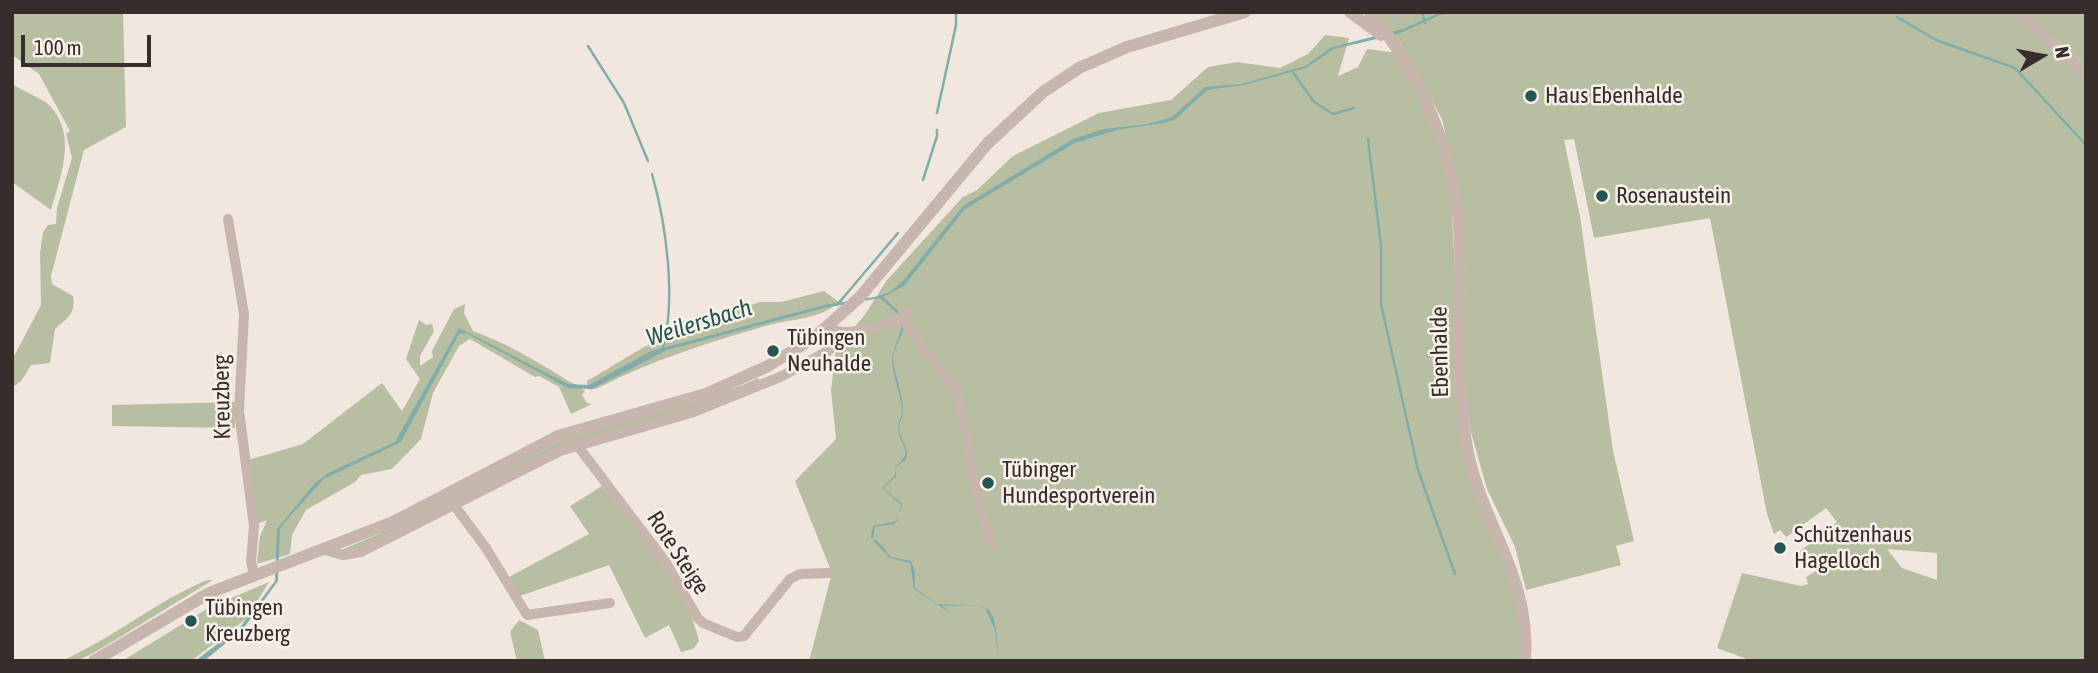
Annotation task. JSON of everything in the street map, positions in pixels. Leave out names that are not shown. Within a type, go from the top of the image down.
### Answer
[{"type":"street","points":[[94,661],[209,593],[254,573],[324,550],[402,518],[558,436],[737,382],[784,357],[829,325],[878,278],[988,144],[1043,92],[1067,75],[1114,52],[1245,12]]},
{"type":"street","name":"Ebenhalde","points":[[1350,12],[1370,25],[1394,47]]},
{"type":"street","name":"Ebenhalde","points":[[1370,12],[1394,47],[1429,108],[1451,175],[1460,245],[1460,378],[1463,421],[1476,484],[1519,588],[1525,630],[1525,661]]},
{"type":"street","points":[[2017,12],[2086,73]]},
{"type":"street","name":"Kreuzberg","points":[[228,219],[244,314],[239,411],[254,526],[251,562],[254,573]]},
{"type":"street","points":[[829,325],[834,332],[847,333],[900,320],[908,312]]},
{"type":"street","points":[[900,320],[905,322],[958,393],[975,485],[991,545]]},
{"type":"street","points":[[324,550],[343,555],[361,552],[577,445],[728,400],[793,372],[834,346],[847,333]]},
{"type":"street","name":"Rote Steige","points":[[577,445],[665,561],[703,623],[737,637],[744,636],[790,579],[800,574],[829,573]]},
{"type":"street","points":[[454,505],[486,548],[527,615],[610,603]]},
{"type":"green space","points":[[12,12],[123,12],[126,127],[84,150],[51,276],[52,284],[73,296],[72,311],[55,329],[50,363],[31,365],[22,380],[12,388],[12,360],[41,305],[40,253],[43,232],[48,225],[56,224],[57,208],[72,158],[66,134],[70,131],[39,74],[12,55]]},
{"type":"green space","points":[[1374,12],[2013,12],[2086,77],[2086,661],[1752,661],[1717,648],[1742,573],[1801,586],[1808,584],[1806,577],[1832,562],[1827,557],[1813,564],[1800,563],[1799,552],[1837,522],[1826,508],[1786,537],[1780,530],[1774,534],[1767,514],[1710,218],[1594,238],[1574,139],[1564,140],[1580,216],[1613,451],[1634,541],[1616,546],[1621,565],[1526,590],[1515,547],[1487,489],[1470,429],[1462,369],[1457,185],[1442,119],[1401,44]],"holes":[[[1887,549],[1937,553],[1937,580],[1902,568]]]},
{"type":"green space","points":[[2023,12],[2086,12],[2086,66]]},
{"type":"green space","points":[[1325,35],[1349,38],[1338,76],[1358,67],[1367,49],[1398,53],[1449,166],[1465,438],[1510,562],[1525,661],[809,661],[832,573],[795,481],[836,439],[831,390],[836,349],[864,316],[887,280],[963,197],[977,190],[1013,156],[1099,113],[1171,100],[1208,67],[1237,62],[1280,68],[1308,54]]},
{"type":"green space","points":[[12,84],[50,106],[63,130],[65,143],[62,171],[51,210],[12,182]]},
{"type":"green space","points":[[824,291],[839,302],[823,312],[703,345],[660,360],[598,388],[590,390],[587,385],[587,381],[644,347],[693,328],[702,320],[760,302],[781,302]]},
{"type":"green space","points":[[465,304],[464,313],[473,331],[519,352],[580,387],[585,391],[582,395],[587,403],[592,404],[571,414],[559,387],[539,376],[535,377],[470,339],[459,346],[433,393],[421,439],[392,469],[361,475],[355,482],[306,510],[292,535],[290,554],[257,564],[260,536],[267,520],[257,524],[248,460],[303,444],[382,383],[402,411],[420,379],[406,359],[419,320],[426,325],[432,324],[434,331],[420,356],[420,366],[433,357],[432,351],[454,309]]},
{"type":"green space","points":[[758,378],[761,384],[720,400],[589,438],[358,550],[339,551],[388,530],[561,441],[685,405]]},
{"type":"green space","points":[[235,402],[235,428],[112,426],[112,405]]},
{"type":"green space","points":[[602,486],[672,579],[693,620],[699,641],[693,649],[681,652],[669,625],[645,638],[609,565],[520,596],[509,577],[589,534],[570,506]]},
{"type":"green space","points":[[207,580],[213,580],[97,651],[77,661],[61,661],[169,599]]},
{"type":"green space","points":[[269,582],[246,619],[191,661],[122,661],[210,607]]},
{"type":"green space","points":[[519,620],[538,630],[545,661],[517,661],[510,632]]},
{"type":"water","points":[[1441,12],[1447,12],[1398,34],[1334,49],[1306,68],[1244,85],[1207,90],[1176,119],[1117,130],[1075,143],[965,209],[904,286],[883,297],[903,317],[902,333],[893,353],[902,318],[880,298],[824,308],[667,350],[592,389],[568,388],[466,333],[459,334],[401,442],[324,479],[280,529],[278,581],[243,629],[204,661],[195,661],[241,626],[275,581],[277,529],[314,484],[328,473],[395,442],[459,328],[568,384],[589,385],[651,351],[824,305],[875,297],[890,292],[902,282],[963,206],[1073,139],[1104,129],[1148,124],[1172,117],[1205,87],[1241,84],[1305,66],[1332,47],[1403,29]]},
{"type":"water","points":[[893,354],[903,408],[903,414],[899,426],[899,432],[906,448],[907,457],[896,467],[896,477],[883,488],[901,503],[902,505],[899,513],[901,505],[882,488],[895,475],[896,466],[906,452],[899,435],[898,428],[902,408]]},
{"type":"water","points":[[896,521],[895,524],[875,527],[873,539],[891,557],[911,561],[915,572],[915,588],[937,604],[971,605],[942,606],[953,615],[914,589],[910,563],[890,558],[871,537],[873,526]]},
{"type":"water","points":[[985,608],[992,615],[995,625],[999,661],[995,630]]},
{"type":"waterway","points":[[937,113],[956,25],[956,12]]},
{"type":"waterway","points":[[1422,12],[1425,23]]},
{"type":"waterway","points":[[1897,17],[1936,40],[2015,68],[2086,145]]},
{"type":"waterway","points":[[588,46],[624,103],[648,161]]},
{"type":"waterway","points":[[1292,71],[1314,102],[1333,114],[1354,108]]},
{"type":"waterway","points":[[923,180],[937,130]]},
{"type":"waterway","points":[[1368,139],[1381,246],[1381,304],[1418,470],[1455,574]]},
{"type":"waterway","name":"Weilersbach","points":[[652,174],[662,215],[668,262],[669,309],[662,350]]},
{"type":"waterway","points":[[837,305],[898,233]]},
{"type":"waterway","points":[[875,541],[885,551]]},
{"type":"place","name":"Haus Ebenhalde","points":[[1531,96]]},
{"type":"place","name":"Rosenaustein","points":[[1602,196]]},
{"type":"place","name":"Tübingen Neuhalde","points":[[773,351]]},
{"type":"place","name":"Tübinger Hundesportverein","points":[[988,483]]},
{"type":"place","name":"Schützenhaus Hagelloch","points":[[1780,548]]},
{"type":"place","name":"Tübingen Kreuzberg","points":[[191,621]]}]
